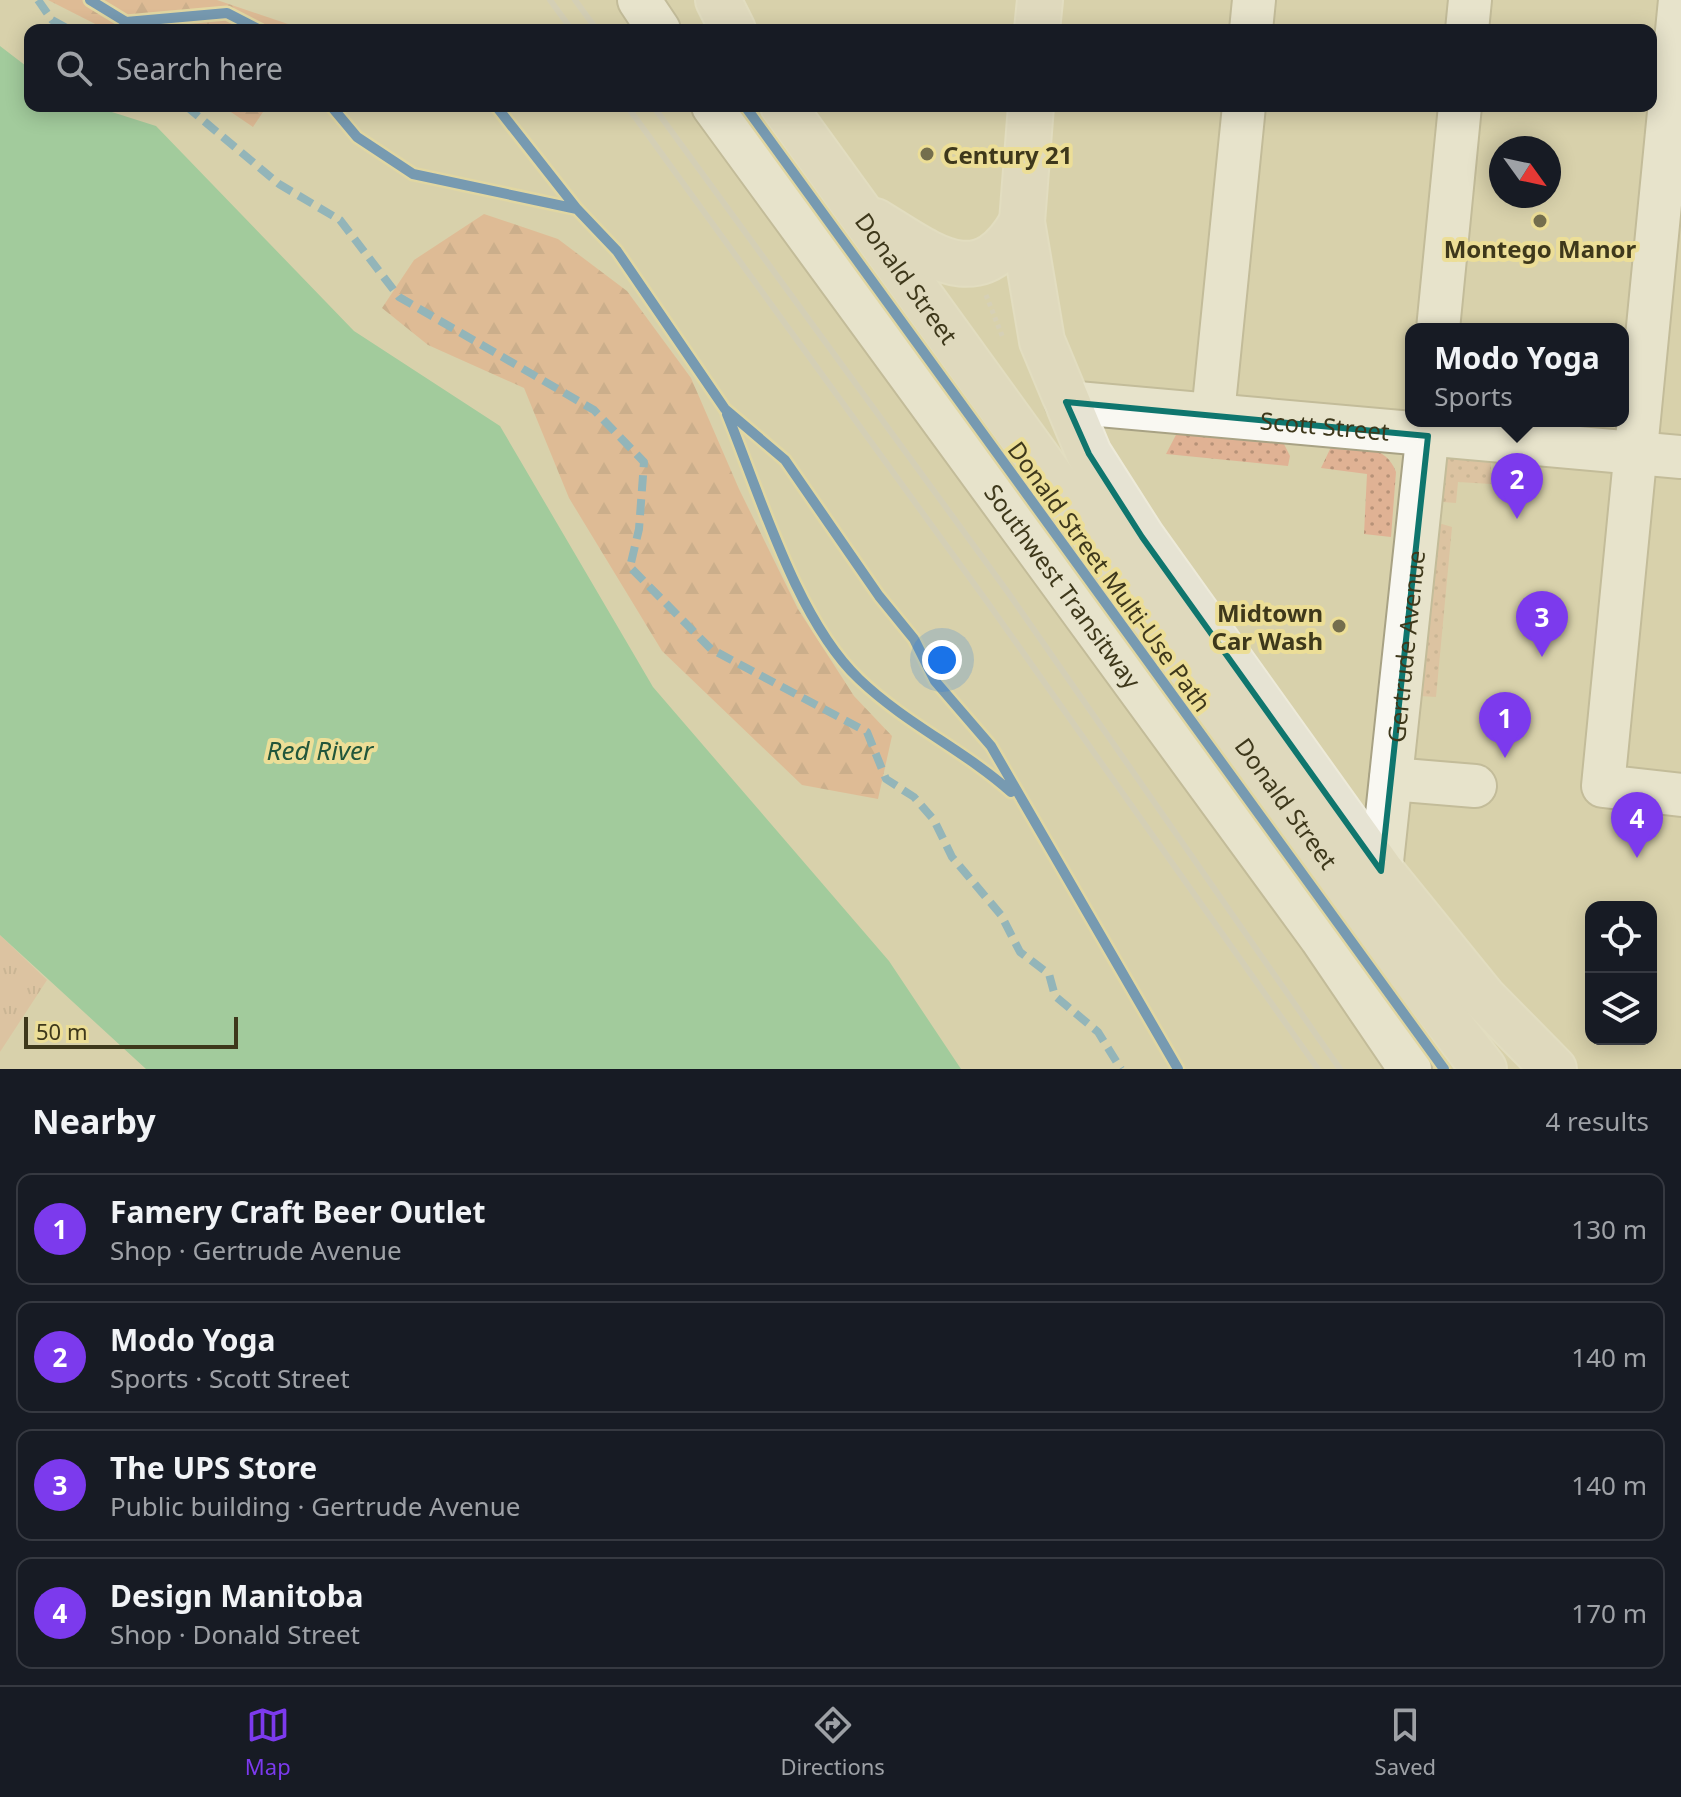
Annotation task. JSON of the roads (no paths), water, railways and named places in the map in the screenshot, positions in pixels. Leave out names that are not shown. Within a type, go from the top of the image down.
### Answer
[{"type":"main road","points":[[718,0],[730,24]]},
{"type":"main road","points":[[1038,24],[1040,0]]},
{"type":"main road","name":"Donald Street","points":[[787,112],[1413,977],[1484,1069]]},
{"type":"main road","name":"Donald Street","points":[[1031,112],[1022,222],[1042,341],[1089,454],[1142,537],[1381,871],[1484,998],[1554,1069]]},
{"type":"main road","points":[[860,212],[929,253],[956,265],[987,261],[1007,248],[1022,222]]},
{"type":"main road","points":[[983,384],[1019,395],[1066,402]]},
{"type":"street","points":[[639,0],[655,24]]},
{"type":"street","points":[[1252,24],[1254,0]]},
{"type":"street","points":[[1468,24],[1470,0]]},
{"type":"street","points":[[1680,0],[1603,786],[1681,795]]},
{"type":"street","name":"Southwest Transitway","points":[[717,112],[1321,938],[1410,1069]]},
{"type":"street","points":[[1213,414],[1243,112]]},
{"type":"street","points":[[1439,323],[1459,112]]},
{"type":"street","name":"Scott Street","points":[[1066,402],[1405,427]]},
{"type":"street","name":"Scott Street","points":[[1428,428],[1681,457]]},
{"type":"street","name":"Gertrude Avenue","points":[[1381,871],[1428,428]]},
{"type":"street","points":[[1391,779],[1475,786]]},
{"type":"water","name":"Red River","points":[[0,46],[24,64],[24,112],[112,112],[156,126],[354,331],[500,426],[653,687],[889,961],[961,1069],[146,1069],[0,935]]},
{"type":"railway","points":[[550,0],[568,24]]},
{"type":"railway","points":[[575,0],[593,24]]},
{"type":"railway","points":[[631,112],[988,603],[1318,1069]]},
{"type":"railway","points":[[657,112],[1007,591],[1340,1069]]},
{"type":"place","name":"Century 21","points":[[927,154]]},
{"type":"place","name":"Montego Manor","points":[[1540,221]]},
{"type":"place","name":"Modo Yoga","points":[[1517,519]]},
{"type":"place","name":"Midtown Car Wash","points":[[1339,626]]},
{"type":"place","name":"The UPS Store","points":[[1542,657]]},
{"type":"place","name":"Famery Craft Beer Outlet","points":[[1505,758]]},
{"type":"place","name":"Design Manitoba","points":[[1637,858]]}]
